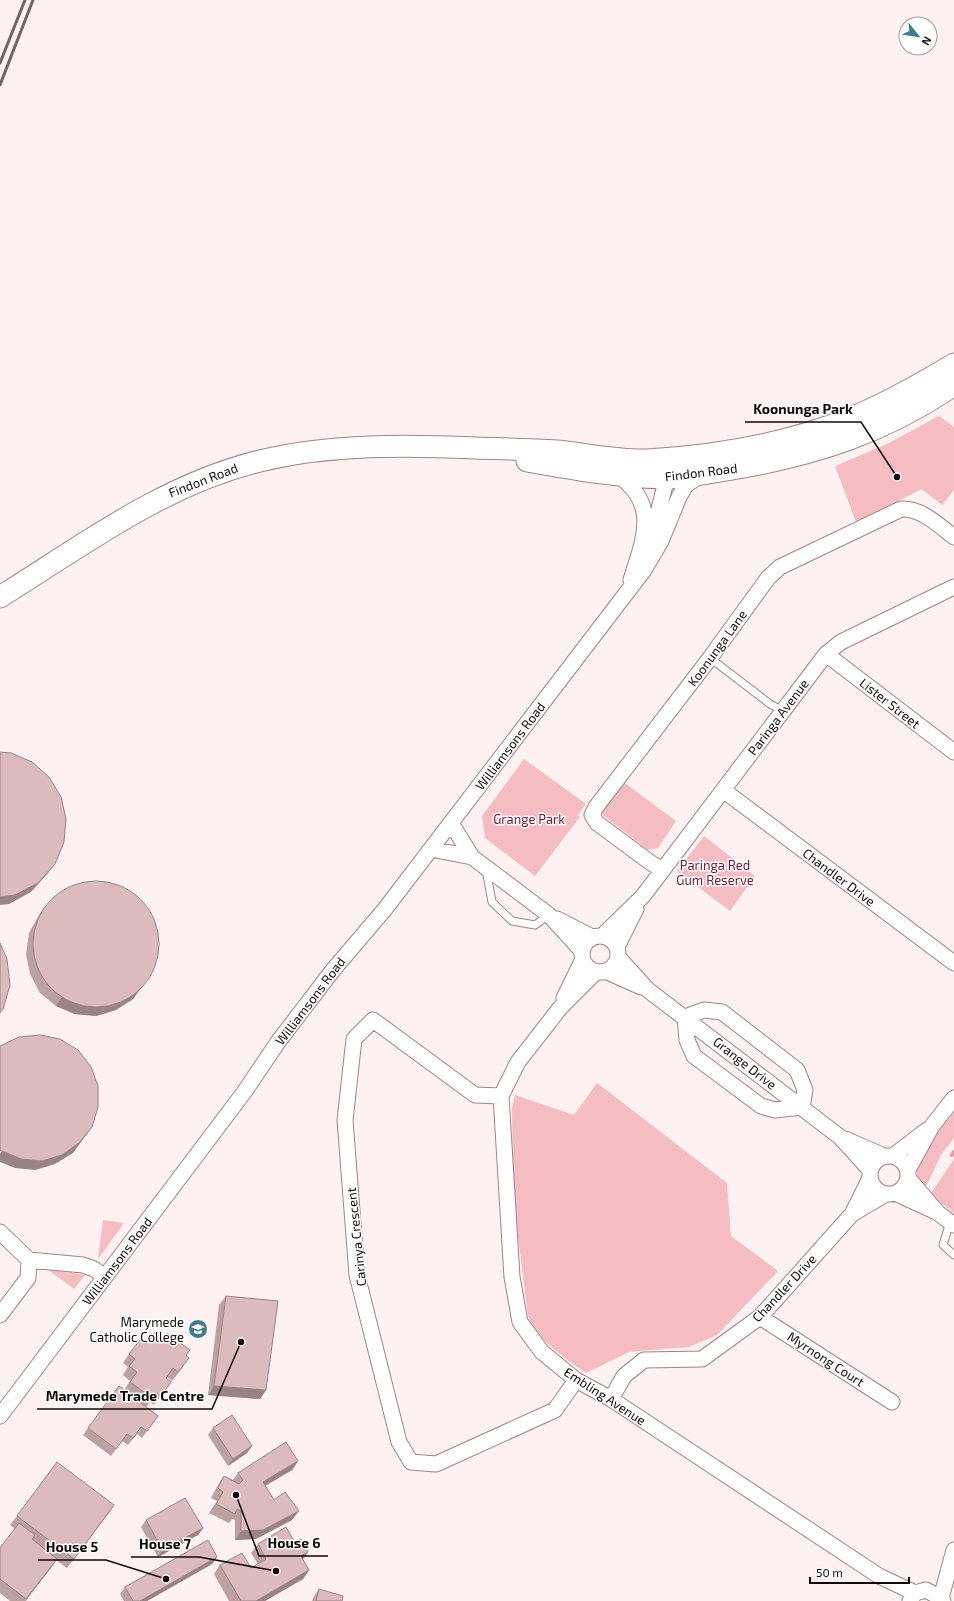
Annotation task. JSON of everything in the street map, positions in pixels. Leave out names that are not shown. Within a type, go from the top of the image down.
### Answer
[{"type":"street","name":"Findon Road","points":[[434,446],[619,476],[671,477],[701,464],[845,420],[920,384],[954,364]]},
{"type":"street","name":"Findon Road","points":[[0,597],[160,497],[205,478],[264,460],[308,451],[377,446],[434,446],[557,451],[623,460],[647,460],[701,464],[778,461],[838,444],[897,419],[954,385]]},
{"type":"street","points":[[647,460],[658,464],[671,477],[680,488],[679,497]]},
{"type":"street","name":"Williamsons Road","points":[[0,1416],[245,1091],[278,1042],[337,966],[376,921],[644,570],[661,541],[679,497],[701,464]]},
{"type":"street","points":[[619,476],[631,484],[638,493],[644,508],[646,519],[645,535],[628,591]]},
{"type":"street","name":"Williamsons Road","points":[[628,591],[653,536],[665,485],[671,477]]},
{"type":"street","name":"Koonunga Lane","points":[[663,870],[651,863],[597,823],[592,815],[596,807],[710,658],[768,578],[780,567],[900,509],[910,508],[924,514],[954,537]]},
{"type":"street","name":"Paringa Avenue","points":[[598,936],[643,896],[826,654],[841,642],[954,587]]},
{"type":"street","name":"Lister Street","points":[[826,654],[954,752]]},
{"type":"street","name":"Chandler Drive","points":[[723,790],[954,963]]},
{"type":"street","points":[[451,823],[472,857],[486,868],[549,915],[598,936],[611,939],[617,952],[614,965],[601,972],[560,1008],[518,1062],[501,1096]]},
{"type":"street","points":[[431,849],[472,857]]},
{"type":"street","name":"Paringa Avenue","points":[[617,952],[643,896]]},
{"type":"street","points":[[549,915],[582,955],[589,969],[601,972]]},
{"type":"street","points":[[560,1008],[582,955],[585,942],[598,936]]},
{"type":"street","name":"Grange Drive","points":[[617,952],[648,990],[840,1137],[870,1174]]},
{"type":"street","name":"Grange Drive","points":[[601,972],[648,990]]},
{"type":"street","points":[[704,1010],[722,1012],[797,1070],[805,1090],[802,1107],[775,1110],[760,1106],[694,1056],[688,1040],[685,1017],[704,1010]]},
{"type":"street","name":"Carinya Crescent","points":[[501,1096],[475,1095],[373,1020],[354,1039],[346,1120],[357,1275],[399,1442],[411,1462],[436,1464],[555,1410],[576,1380]]},
{"type":"street","name":"Embling Avenue","points":[[501,1096],[512,1277],[520,1322],[542,1352],[576,1380],[611,1400],[879,1576],[913,1596],[942,1599]]},
{"type":"street","points":[[891,1194],[904,1187],[908,1174],[932,1126],[954,1098]]},
{"type":"street","points":[[932,1126],[889,1156],[874,1163],[870,1174],[876,1189],[938,1213]]},
{"type":"street","name":"Grange Drive","points":[[840,1137],[889,1156]]},
{"type":"street","points":[[889,1156],[901,1160],[908,1174],[938,1213],[952,1224]]},
{"type":"street","name":"Chandler Drive","points":[[611,1400],[624,1376],[644,1360],[702,1359],[760,1317],[852,1214],[870,1174]]},
{"type":"street","name":"Chandler Drive","points":[[852,1214],[891,1194]]},
{"type":"street","points":[[0,1232],[29,1260],[82,1266],[94,1269],[105,1277]]},
{"type":"street","points":[[0,1315],[28,1278],[29,1260]]},
{"type":"street","name":"Myrnong Court","points":[[760,1317],[892,1402]]},
{"type":"street","points":[[913,1596],[952,1554]]},
{"type":"street","points":[[942,1599],[952,1554]]},
{"type":"lane","points":[[710,658],[770,704],[783,711]]},
{"type":"lane","points":[[486,868],[492,902],[512,921],[535,926],[549,915]]},
{"type":"lane","points":[[952,1224],[943,1246],[954,1255]]},
{"type":"green space","points":[[939,416],[954,427],[954,490],[942,505],[922,489],[856,522],[835,466],[887,444]]},
{"type":"green space","name":"Grange Park","points":[[524,759],[586,804],[578,815],[580,817],[535,876],[485,838],[482,816]]},
{"type":"green space","points":[[622,781],[676,821],[658,848],[648,850],[603,815],[602,807]]},
{"type":"green space","name":"Paringa Red Gum Reserve","points":[[704,836],[755,876],[730,911],[677,871]]},
{"type":"green space","points":[[597,1083],[727,1183],[731,1236],[778,1271],[717,1335],[689,1347],[629,1352],[586,1373],[552,1348],[532,1325],[528,1316],[513,1198],[512,1109],[515,1095],[574,1115]]},
{"type":"green space","points":[[954,1112],[954,1138],[941,1155],[925,1189],[917,1174],[919,1161],[932,1138]]},
{"type":"green space","points":[[954,1159],[954,1213],[930,1195]]},
{"type":"green space","points":[[103,1220],[124,1223],[98,1259]]},
{"type":"green space","points":[[47,1269],[85,1275],[74,1289]]},
{"type":"building","points":[[0,752],[11,753],[32,762],[49,777],[61,797],[66,819],[64,842],[55,864],[38,883],[15,895],[0,897]]},
{"type":"building","points":[[96,881],[120,886],[131,892],[144,904],[154,920],[159,944],[154,968],[148,979],[136,992],[120,1002],[96,1007],[72,1002],[61,996],[48,984],[38,968],[33,944],[38,920],[44,909],[56,896],[72,886]]},
{"type":"building","points":[[0,943],[7,959],[10,985],[3,1009],[0,1013]]},
{"type":"building","points":[[40,1035],[60,1039],[78,1050],[91,1067],[98,1086],[98,1107],[92,1127],[79,1143],[62,1155],[42,1161],[21,1159],[0,1150],[0,1046],[19,1037]]},
{"type":"building","points":[[226,1296],[278,1301],[266,1390],[214,1386]]},
{"type":"building","points":[[155,1332],[163,1337],[167,1333],[190,1350],[186,1355],[189,1358],[178,1372],[173,1368],[166,1378],[171,1382],[161,1396],[157,1393],[152,1398],[130,1382],[137,1372],[129,1366],[135,1359],[129,1354],[140,1340],[146,1344]]},
{"type":"building","points":[[119,1386],[158,1416],[147,1431],[141,1427],[133,1438],[127,1434],[116,1449],[88,1428]]},
{"type":"building","points":[[232,1415],[252,1446],[233,1459],[213,1428]]},
{"type":"building","points":[[286,1442],[298,1461],[263,1482],[274,1500],[285,1492],[299,1511],[263,1530],[241,1531],[241,1511],[237,1509],[235,1514],[216,1504],[223,1492],[218,1488],[224,1476],[239,1484],[243,1480],[238,1473]]},
{"type":"building","points":[[57,1462],[114,1505],[74,1559],[17,1516]]},
{"type":"building","points":[[185,1498],[203,1528],[163,1550],[146,1520]]},
{"type":"building","points":[[19,1523],[35,1535],[32,1539],[57,1559],[26,1599],[0,1579],[0,1548]]},
{"type":"building","points":[[286,1527],[295,1543],[301,1539],[308,1552],[301,1556],[309,1570],[256,1601],[241,1601],[220,1565],[242,1553],[251,1568],[266,1559],[258,1544]]},
{"type":"building","points":[[208,1540],[217,1557],[140,1601],[133,1601],[125,1587]]},
{"type":"building","points":[[319,1589],[343,1596],[342,1601],[316,1601]]},
{"type":"railway","points":[[0,63],[25,0]]},
{"type":"railway","points":[[0,85],[33,0]]},
{"type":"place","name":"Koonunga Park","points":[[897,477]]},
{"type":"place","name":"Marymede Catholic College","points":[[198,1329]]},
{"type":"place","name":"Marymede Trade Centre","points":[[241,1342]]},
{"type":"place","name":"House 6","points":[[236,1495]]},
{"type":"place","name":"House 7","points":[[276,1571]]},
{"type":"place","name":"House 5","points":[[166,1579]]}]
